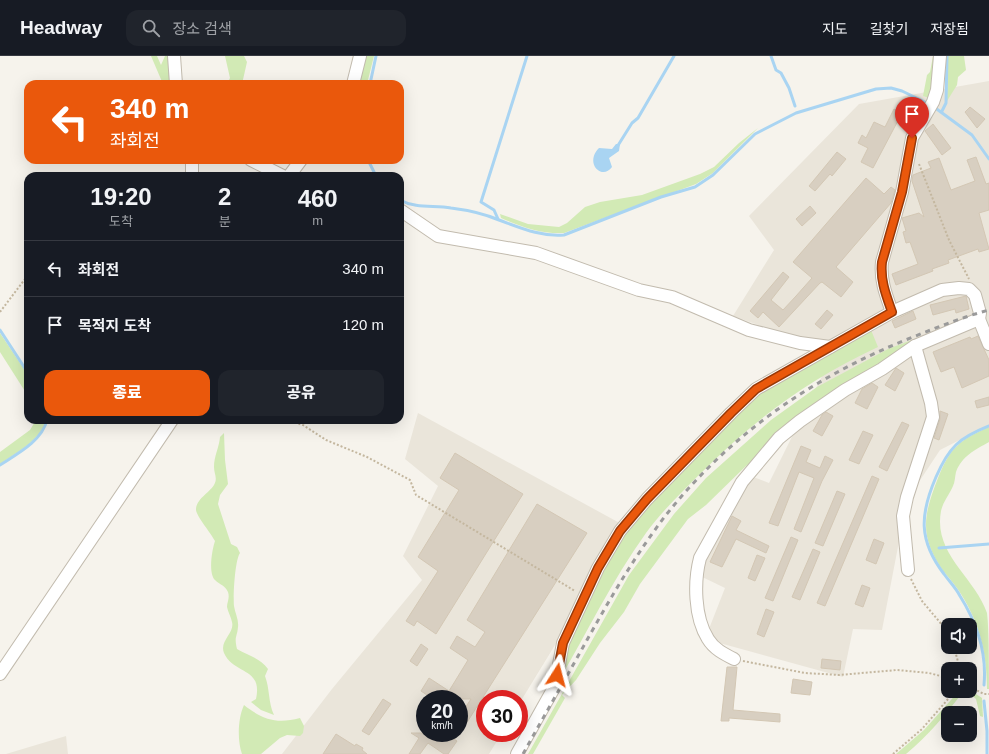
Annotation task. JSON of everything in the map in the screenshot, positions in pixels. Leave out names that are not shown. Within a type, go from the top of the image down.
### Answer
[{"type":"street","points":[[174,56],[176,80]]},
{"type":"street","points":[[354,80],[360,56]]},
{"type":"street","points":[[892,312],[884,290],[881,272],[882,262],[902,192],[912,138],[933,102],[937,90],[940,56]]},
{"type":"street","points":[[258,164],[275,172]]},
{"type":"street","points":[[292,172],[299,164]]},
{"type":"street","points":[[404,213],[438,236],[536,253],[639,290],[672,297],[749,330],[800,343],[830,347]]},
{"type":"street","points":[[517,754],[555,686],[563,643],[598,568],[620,531],[647,499],[756,389],[892,312],[942,290],[959,288],[969,289],[975,295],[989,344]]},
{"type":"street","points":[[734,659],[719,652],[708,639],[699,612],[697,571],[700,558],[718,522],[742,482],[779,438],[800,421],[845,390],[882,369],[915,346],[983,319]]},
{"type":"street","points":[[908,570],[903,516],[907,497],[933,417],[931,403],[915,346]]},
{"type":"street","points":[[0,674],[169,424]]},
{"type":"path","points":[[909,152],[920,166],[949,240],[971,283],[969,289]]},
{"type":"path","points":[[0,312],[24,280]]},
{"type":"path","points":[[300,424],[326,440],[367,457],[410,480],[416,495],[585,597]]},
{"type":"path","points":[[908,570],[922,601],[941,624]]},
{"type":"path","points":[[734,659],[805,673],[839,675],[897,670],[929,673],[941,676]]},
{"type":"path","points":[[977,690],[984,694],[989,694]]},
{"type":"path","points":[[893,754],[922,729],[949,698]]},
{"type":"shaded area","points":[[989,81],[989,425],[940,450],[907,500],[882,630],[853,629],[843,677],[705,639],[725,588],[694,573],[748,475],[769,483],[834,352],[733,316],[774,250],[749,216],[859,104]]},
{"type":"shaded area","points":[[418,413],[627,527],[528,690],[476,690],[476,742],[496,742],[489,754],[282,754],[332,689],[422,580],[403,556],[438,486],[405,459]]},
{"type":"shaded area","points":[[66,736],[68,754],[6,754]]},
{"type":"green space","points":[[151,56],[157,56],[161,65],[165,56],[168,56],[171,80],[161,80]]},
{"type":"green space","points":[[225,56],[244,56],[247,62],[243,80],[229,80],[230,78]]},
{"type":"green space","points":[[364,56],[374,56],[368,80],[357,80]]},
{"type":"green space","points":[[933,56],[938,56],[935,86],[929,98],[923,96],[927,75],[930,72]]},
{"type":"green space","points":[[948,56],[964,56],[966,70],[958,77],[957,85],[947,101]]},
{"type":"green space","points":[[758,128],[713,173],[696,184],[564,233],[532,229],[501,218],[500,214],[528,224],[559,227],[567,223],[585,207],[600,202],[642,195],[700,174],[714,167],[739,143]]},
{"type":"green space","points":[[967,319],[928,336],[746,466],[706,505],[688,519],[640,584],[624,612],[600,643],[576,680],[562,695],[565,698],[533,754],[528,754],[629,575],[674,514],[706,478],[771,420],[817,387],[888,349]]},
{"type":"green space","points":[[871,330],[878,347],[829,373],[784,402],[721,453],[665,509],[646,533],[622,569],[558,682],[565,644],[623,531],[758,391]]},
{"type":"green space","points":[[0,333],[24,369],[24,390],[0,352]]},
{"type":"green space","points":[[34,424],[44,424],[39,434],[33,440],[20,451],[0,464],[0,452],[30,430]]},
{"type":"green space","points":[[989,427],[989,442],[965,458],[959,466],[956,472],[954,484],[941,511],[940,526],[943,540],[949,553],[956,565],[974,588],[987,613],[989,639],[989,689],[987,689],[986,664],[977,626],[977,618],[973,618],[968,605],[936,559],[930,548],[926,526],[929,504],[942,468],[947,459],[957,446],[970,436]]},
{"type":"green space","points":[[224,433],[228,484],[220,495],[218,504],[231,544],[237,547],[240,553],[238,557],[234,586],[234,606],[238,624],[236,645],[237,649],[258,660],[268,669],[265,676],[274,715],[261,710],[251,702],[256,699],[257,689],[255,681],[252,676],[234,665],[224,653],[223,649],[225,641],[232,626],[232,620],[227,607],[229,594],[213,577],[211,561],[215,541],[196,510],[198,503],[215,483],[215,459],[220,437]]},
{"type":"green space","points":[[977,695],[982,698],[983,717],[980,716],[975,698],[977,698]]},
{"type":"green space","points":[[953,698],[958,698],[952,706],[946,706]]},
{"type":"green space","points":[[244,705],[258,714],[270,719],[284,721],[300,718],[304,726],[303,733],[300,736],[287,735],[280,738],[261,754],[242,754],[239,742],[239,729],[240,716]]},
{"type":"green space","points":[[941,711],[941,718],[922,740],[906,754],[896,754],[924,730]]},
{"type":"water","points":[[616,144],[620,144],[619,151],[609,158],[612,167],[608,171],[600,171],[594,164],[593,159],[595,154],[599,148],[612,149]]},
{"type":"building","points":[[970,107],[985,119],[977,128],[965,112]]},
{"type":"building","points":[[894,109],[902,113],[873,168],[861,162],[868,148],[858,143],[862,135],[866,138],[874,122],[885,127]]},
{"type":"building","points":[[933,124],[951,148],[942,155],[925,131]]},
{"type":"building","points":[[837,152],[846,159],[832,176],[830,174],[815,191],[809,186]]},
{"type":"building","points":[[976,157],[986,184],[989,183],[989,210],[979,213],[989,249],[979,252],[978,249],[948,260],[949,263],[932,269],[933,271],[896,285],[892,274],[918,264],[910,242],[906,243],[903,232],[906,231],[902,218],[919,213],[924,217],[912,181],[913,175],[931,168],[928,162],[939,158],[951,190],[975,181],[967,160]]},
{"type":"building","points":[[866,178],[884,194],[891,187],[895,190],[891,203],[836,267],[853,282],[841,297],[822,282],[820,283],[779,327],[763,312],[758,318],[750,311],[783,272],[789,277],[771,300],[783,310],[812,278],[793,262]]},
{"type":"building","points":[[810,206],[816,213],[802,226],[796,219]]},
{"type":"building","points":[[966,296],[969,309],[956,313],[955,309],[933,315],[930,305]]},
{"type":"building","points":[[827,310],[833,315],[821,329],[815,324]]},
{"type":"building","points":[[913,311],[916,319],[895,328],[892,321]]},
{"type":"building","points":[[978,336],[989,360],[989,376],[962,388],[954,367],[941,372],[933,352],[970,337],[971,339]]},
{"type":"building","points":[[896,368],[904,373],[895,391],[885,385]]},
{"type":"building","points":[[872,383],[878,387],[867,409],[855,403],[862,389]]},
{"type":"building","points":[[989,397],[989,405],[977,408],[975,401]]},
{"type":"building","points":[[940,411],[948,414],[939,440],[934,438],[940,419]]},
{"type":"building","points":[[826,412],[833,416],[822,436],[813,431],[822,415]]},
{"type":"building","points":[[902,422],[909,425],[887,471],[879,467]]},
{"type":"building","points":[[863,431],[873,435],[859,464],[849,460]]},
{"type":"building","points":[[801,446],[811,450],[806,462],[820,468],[825,456],[833,460],[822,481],[801,532],[794,529],[814,478],[799,472],[778,526],[769,523]]},
{"type":"building","points":[[455,453],[523,494],[436,634],[417,621],[414,626],[406,621],[438,571],[418,557],[459,490],[440,478]]},
{"type":"building","points":[[872,476],[879,479],[825,606],[817,603]]},
{"type":"building","points":[[837,491],[845,494],[823,546],[815,543]]},
{"type":"building","points":[[537,504],[587,533],[488,690],[476,690],[476,708],[468,721],[468,704],[471,699],[468,699],[468,690],[450,690],[468,660],[450,648],[457,636],[475,647],[485,632],[467,620]]},
{"type":"building","points":[[732,516],[741,521],[736,530],[769,546],[766,553],[736,539],[722,567],[710,562]]},
{"type":"building","points":[[791,537],[798,540],[773,601],[765,598]]},
{"type":"building","points":[[874,539],[884,543],[876,564],[866,560]]},
{"type":"building","points":[[813,549],[820,552],[800,600],[792,597]]},
{"type":"building","points":[[757,555],[765,558],[755,581],[748,578]]},
{"type":"building","points":[[862,585],[870,588],[863,607],[855,604]]},
{"type":"building","points":[[766,609],[774,612],[764,637],[757,634]]},
{"type":"building","points":[[421,644],[428,649],[417,666],[410,661]]},
{"type":"building","points":[[822,659],[841,661],[840,670],[821,668]]},
{"type":"building","points":[[727,667],[737,667],[733,710],[780,714],[780,722],[729,718],[729,721],[721,721]]},
{"type":"building","points":[[429,678],[447,690],[422,690]]},
{"type":"building","points":[[793,679],[812,682],[810,695],[791,693]]},
{"type":"building","points":[[383,699],[391,704],[369,735],[362,731]]},
{"type":"building","points":[[336,734],[355,746],[356,744],[363,748],[362,750],[367,754],[323,754]]},
{"type":"building","points":[[416,742],[456,742],[448,754],[444,754],[428,743],[420,754],[409,754]]},
{"type":"waterway","points":[[371,80],[376,56]]},
{"type":"waterway","points":[[498,219],[494,210],[481,202],[527,56]]},
{"type":"waterway","points":[[617,147],[632,123],[638,118],[674,56]]},
{"type":"waterway","points":[[771,56],[776,70],[781,73],[789,88],[795,106]]},
{"type":"waterway","points":[[942,111],[946,103],[947,56]]},
{"type":"waterway","points":[[404,202],[419,206],[445,207],[470,211],[531,231],[547,235],[564,235],[661,197],[695,187],[713,175],[755,134],[796,113],[876,89],[891,88],[902,91],[929,104]]},
{"type":"waterway","points":[[934,107],[972,135],[989,159]]},
{"type":"waterway","points":[[370,164],[374,172]]},
{"type":"waterway","points":[[0,330],[24,367]]},
{"type":"waterway","points":[[0,465],[34,441],[46,424]]},
{"type":"waterway","points":[[984,685],[984,661],[980,639],[976,628],[966,606],[936,562],[930,550],[924,527],[927,503],[931,490],[946,458],[962,440],[989,426]]},
{"type":"waterway","points":[[939,548],[989,544]]},
{"type":"waterway","points":[[984,701],[987,731],[987,754]]},
{"type":"railway","points":[[523,754],[605,608],[634,560],[666,515],[691,485],[718,458],[747,433],[778,410],[809,388],[843,369],[877,352],[913,337],[960,319],[989,310]]},
{"type":"route","points":[[557,675],[563,643],[598,568],[620,531],[647,499],[756,389],[892,312],[884,290],[881,272],[882,262],[902,192],[912,138]]}]
